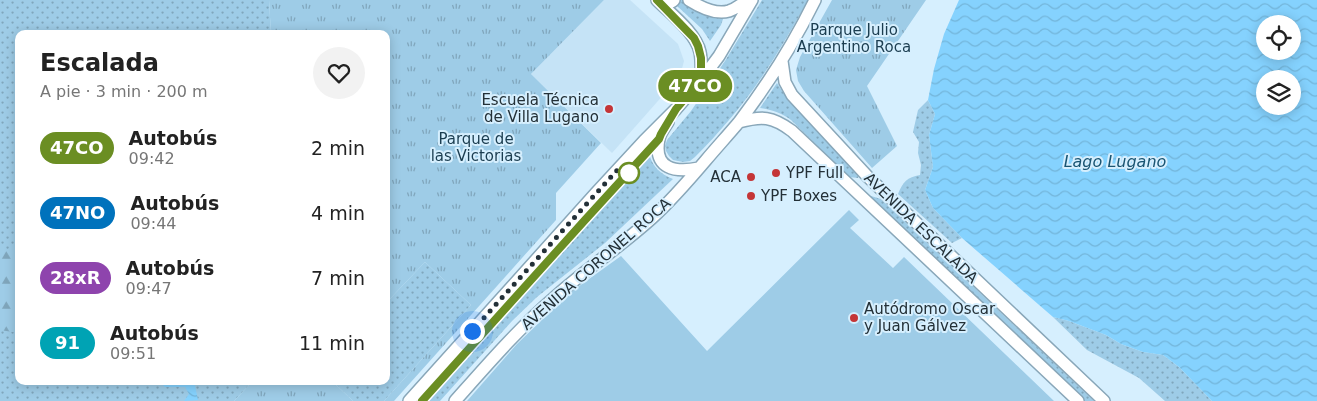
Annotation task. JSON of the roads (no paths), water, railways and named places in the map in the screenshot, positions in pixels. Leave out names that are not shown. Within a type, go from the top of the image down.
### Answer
[{"type":"main road","points":[[657,0],[688,31],[698,46],[701,58],[701,80]]},
{"type":"main road","points":[[664,0],[667,2],[674,0]]},
{"type":"main road","points":[[690,0],[708,10],[730,11],[747,0]]},
{"type":"main road","points":[[409,401],[596,193],[701,80],[730,38],[752,0]]},
{"type":"main road","name":"AVENIDA CORONEL ROCA","points":[[455,401],[534,315],[584,272],[653,218],[679,192],[739,122],[782,61],[815,0]]},
{"type":"main road","name":"AVENIDA ESCALADA","points":[[782,61],[785,82],[792,95],[868,178],[1104,401]]},
{"type":"main road","points":[[676,109],[661,134],[658,145],[659,158],[668,168],[683,171],[699,168]]},
{"type":"main road","name":"AVENIDA ESCALADA","points":[[739,122],[750,119],[769,118],[792,131],[1078,401]]},
{"type":"main road","points":[[855,190],[868,178]]},
{"type":"water","name":"Lago Lugano","points":[[959,0],[1317,0],[1317,401],[1212,401],[1179,367],[1163,355],[1143,352],[1121,344],[1106,335],[1053,317],[962,238],[933,208],[925,190],[933,167],[929,135],[935,114],[928,100],[944,34]]},
{"type":"water","points":[[163,385],[195,385],[198,400],[184,401],[189,394],[185,387],[165,387]]},
{"type":"place","name":"Escuela Técnica de Villa Lugano","points":[[609,109]]},
{"type":"place","name":"YPF Full","points":[[776,173]]},
{"type":"place","name":"ACA","points":[[751,177]]},
{"type":"place","name":"YPF Boxes","points":[[751,196]]},
{"type":"place","name":"Autódromo Oscar y Juan Gálvez","points":[[854,318]]},
{"type":"park label","name":"Parque Julio Argentino Roca","points":[[854,38]]},
{"type":"park label","name":"Parque de las Victorias","points":[[476,148]]}]
